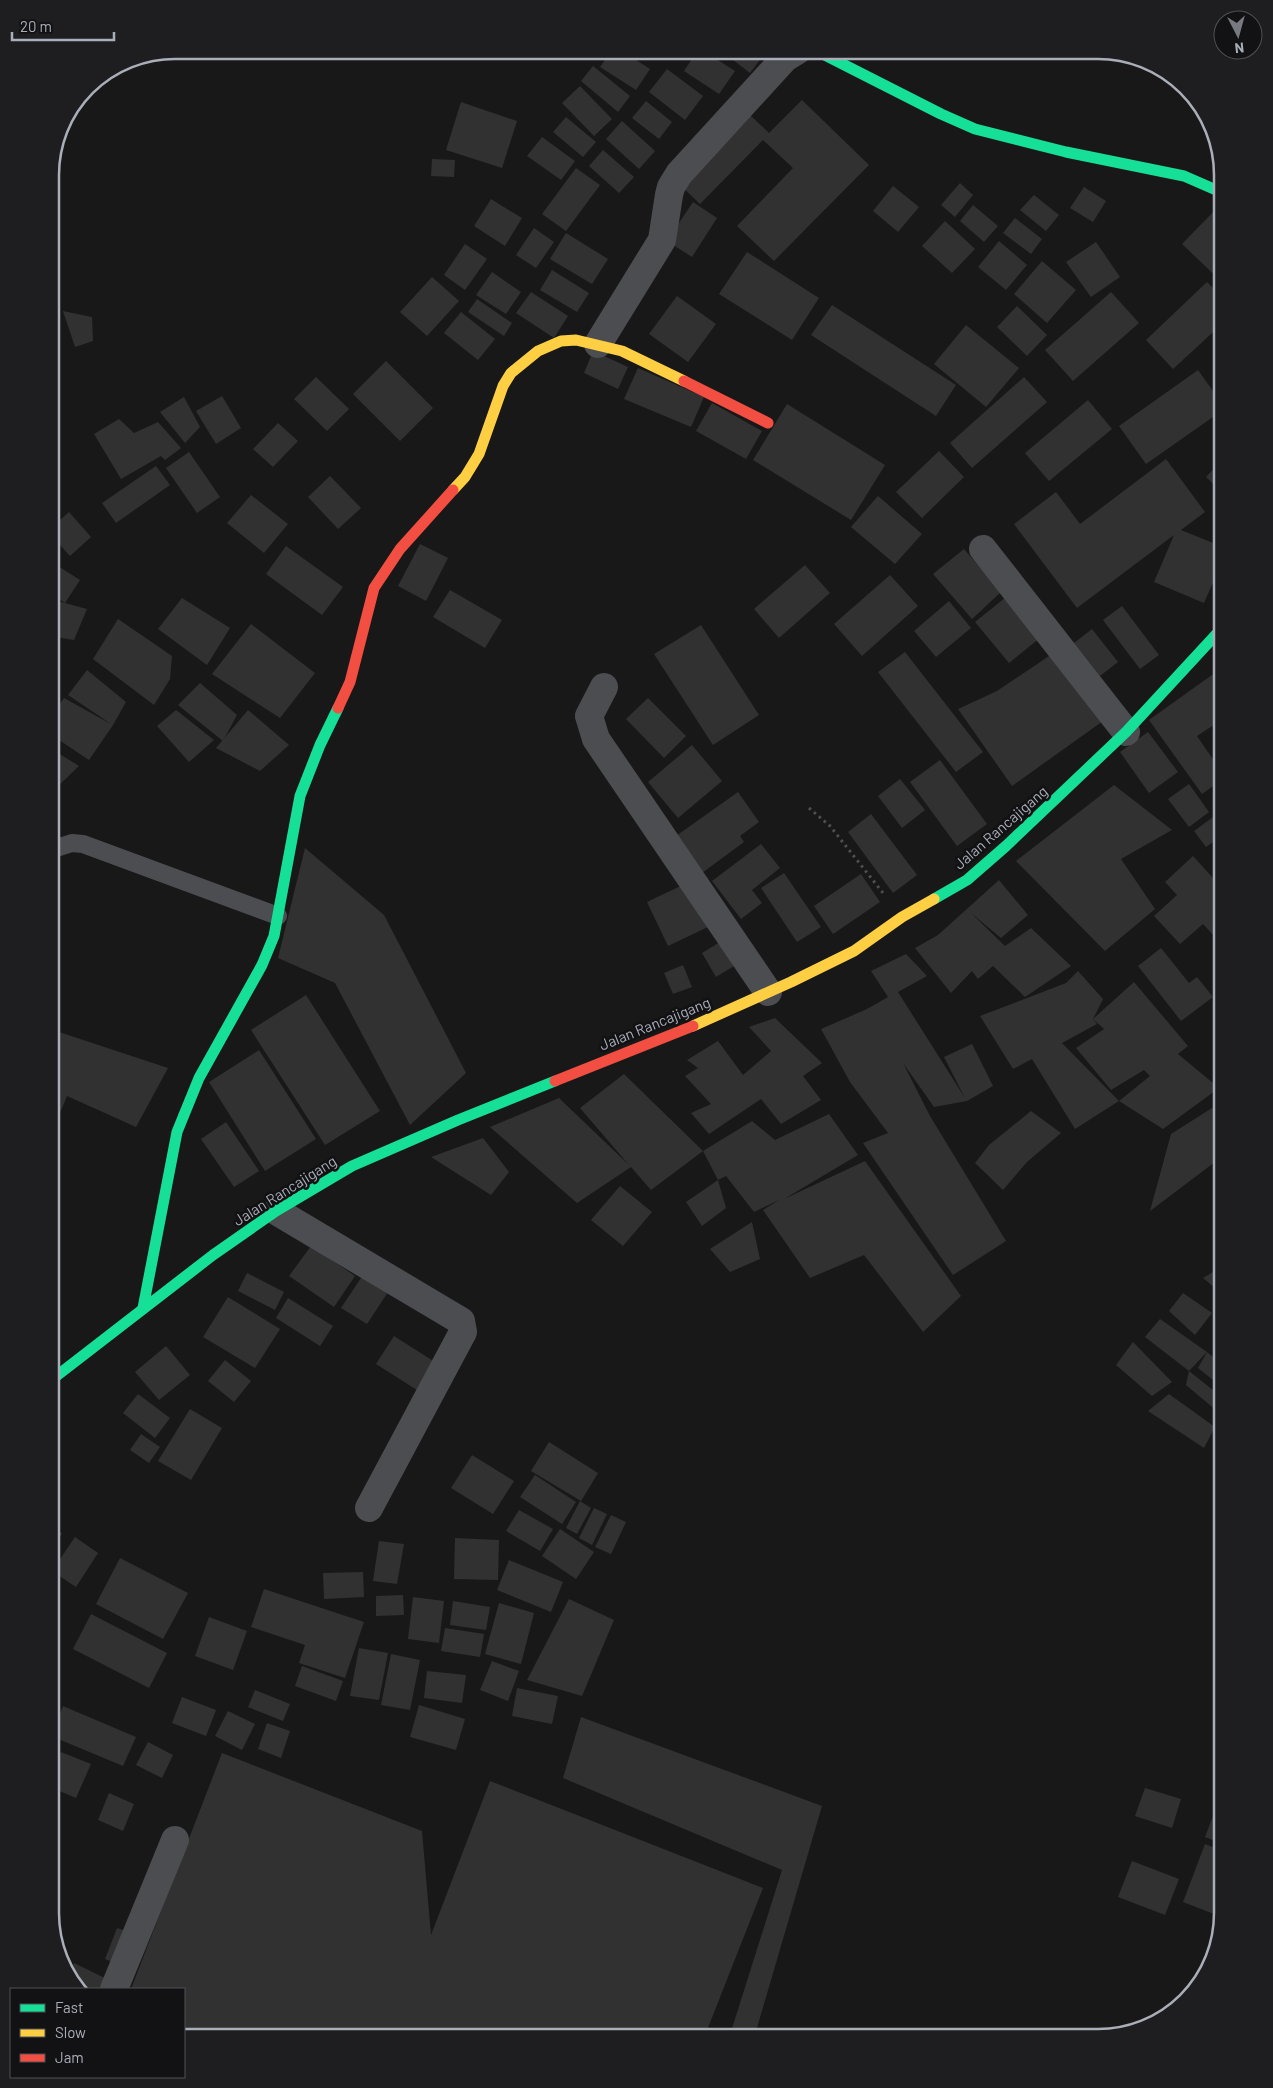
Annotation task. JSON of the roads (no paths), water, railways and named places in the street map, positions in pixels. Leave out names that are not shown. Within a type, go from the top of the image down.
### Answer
[{"type":"street","points":[[598,344],[662,240],[671,187],[679,174],[784,59]]},
{"type":"street","points":[[836,59],[941,114],[975,129],[1066,152],[1184,176],[1214,189]]},
{"type":"street","points":[[144,1308],[170,1162],[182,1117],[199,1078],[266,957],[274,936],[300,796],[316,752],[350,682],[374,588],[400,549],[464,477],[473,464],[479,454],[503,386],[511,373],[538,351],[554,343],[576,340],[598,344],[622,351],[768,423]]},
{"type":"street","points":[[983,549],[1126,732]]},
{"type":"street","name":"Jalan Rancajigang","points":[[59,1374],[212,1256],[276,1211],[352,1166],[458,1120],[700,1023],[768,992],[854,951],[902,917],[967,880],[1126,732],[1214,637]]},
{"type":"street","points":[[604,687],[589,716],[596,739],[768,992]]},
{"type":"street","points":[[276,1211],[461,1321],[463,1327],[463,1332],[369,1508]]},
{"type":"street","points":[[114,1988],[176,1840]]},
{"type":"lane","points":[[59,847],[72,842],[83,844],[278,916]]}]
